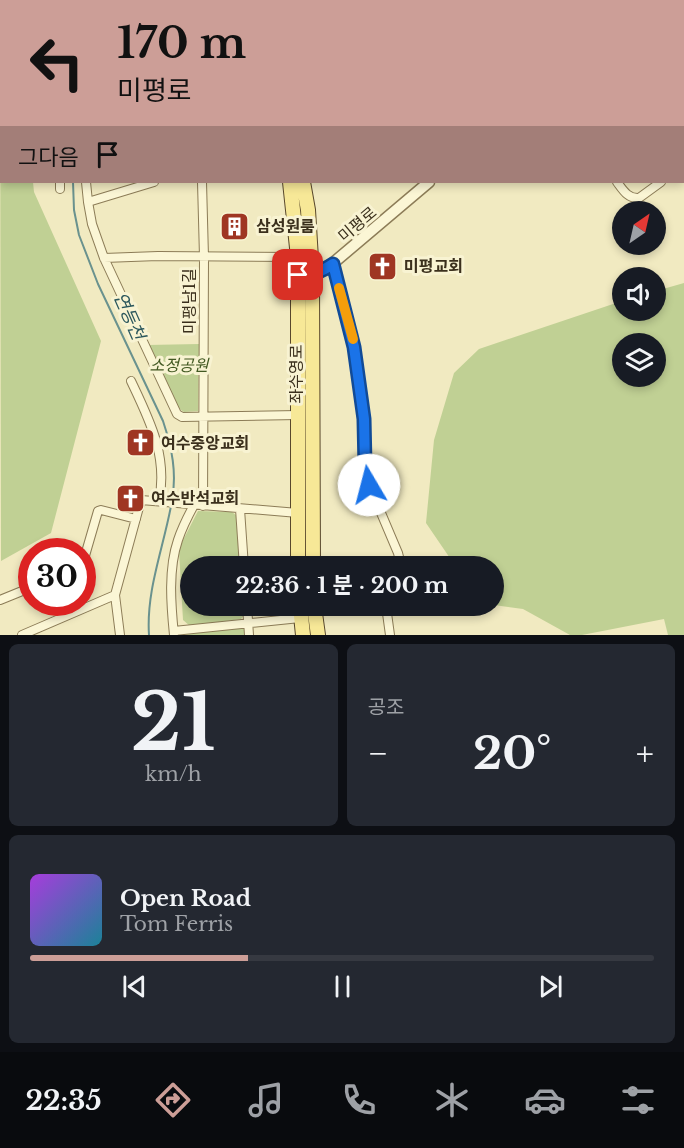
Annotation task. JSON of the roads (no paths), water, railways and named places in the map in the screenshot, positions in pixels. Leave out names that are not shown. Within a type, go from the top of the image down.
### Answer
[{"type":"main road","name":"좌수영로","points":[[290,183],[298,257],[298,556]]},
{"type":"main road","name":"좌수영로","points":[[303,183],[308,210],[312,274],[313,556]]},
{"type":"main road","points":[[293,212],[308,210]]},
{"type":"main road","points":[[301,616],[303,635]]},
{"type":"main road","points":[[315,616],[318,635]]},
{"type":"street","points":[[86,183],[92,224],[104,258],[175,412],[182,417],[298,415]]},
{"type":"street","points":[[88,202],[151,183]]},
{"type":"street","name":"미평남1길","points":[[199,505],[204,416],[202,183]]},
{"type":"street","name":"미평로","points":[[298,275],[320,272],[333,264],[428,183]]},
{"type":"street","points":[[618,183],[627,194],[636,198],[660,183]]},
{"type":"street","points":[[104,258],[298,257]]},
{"type":"street","points":[[333,264],[354,347],[364,419],[367,480],[399,556]]},
{"type":"street","points":[[131,381],[158,446],[162,476],[161,502]]},
{"type":"street","points":[[120,635],[115,595],[141,500],[298,513]]},
{"type":"street","points":[[199,505],[179,536],[176,548],[172,577],[174,633],[248,624],[283,616]]},
{"type":"street","points":[[240,509],[243,556]]},
{"type":"street","points":[[90,538],[98,512],[101,510],[136,519]]},
{"type":"street","points":[[0,600],[18,593]]},
{"type":"street","points":[[22,635],[115,595]]},
{"type":"street","points":[[248,616],[249,635]]},
{"type":"street","points":[[387,616],[390,635]]},
{"type":"waterway","name":"연등천","points":[[73,183],[74,210],[79,235],[98,284],[163,421],[174,470],[172,500]]},
{"type":"waterway","name":"연등천","points":[[149,635],[150,602],[171,506]]},
{"type":"place","name":"삼성원룸","points":[[235,226]]},
{"type":"place","name":"미평교회","points":[[383,266]]},
{"type":"place","name":"여수중앙교회","points":[[140,443]]},
{"type":"place","name":"여수반석교회","points":[[130,498]]},
{"type":"park label","name":"소정공원","points":[[179,365]]}]
